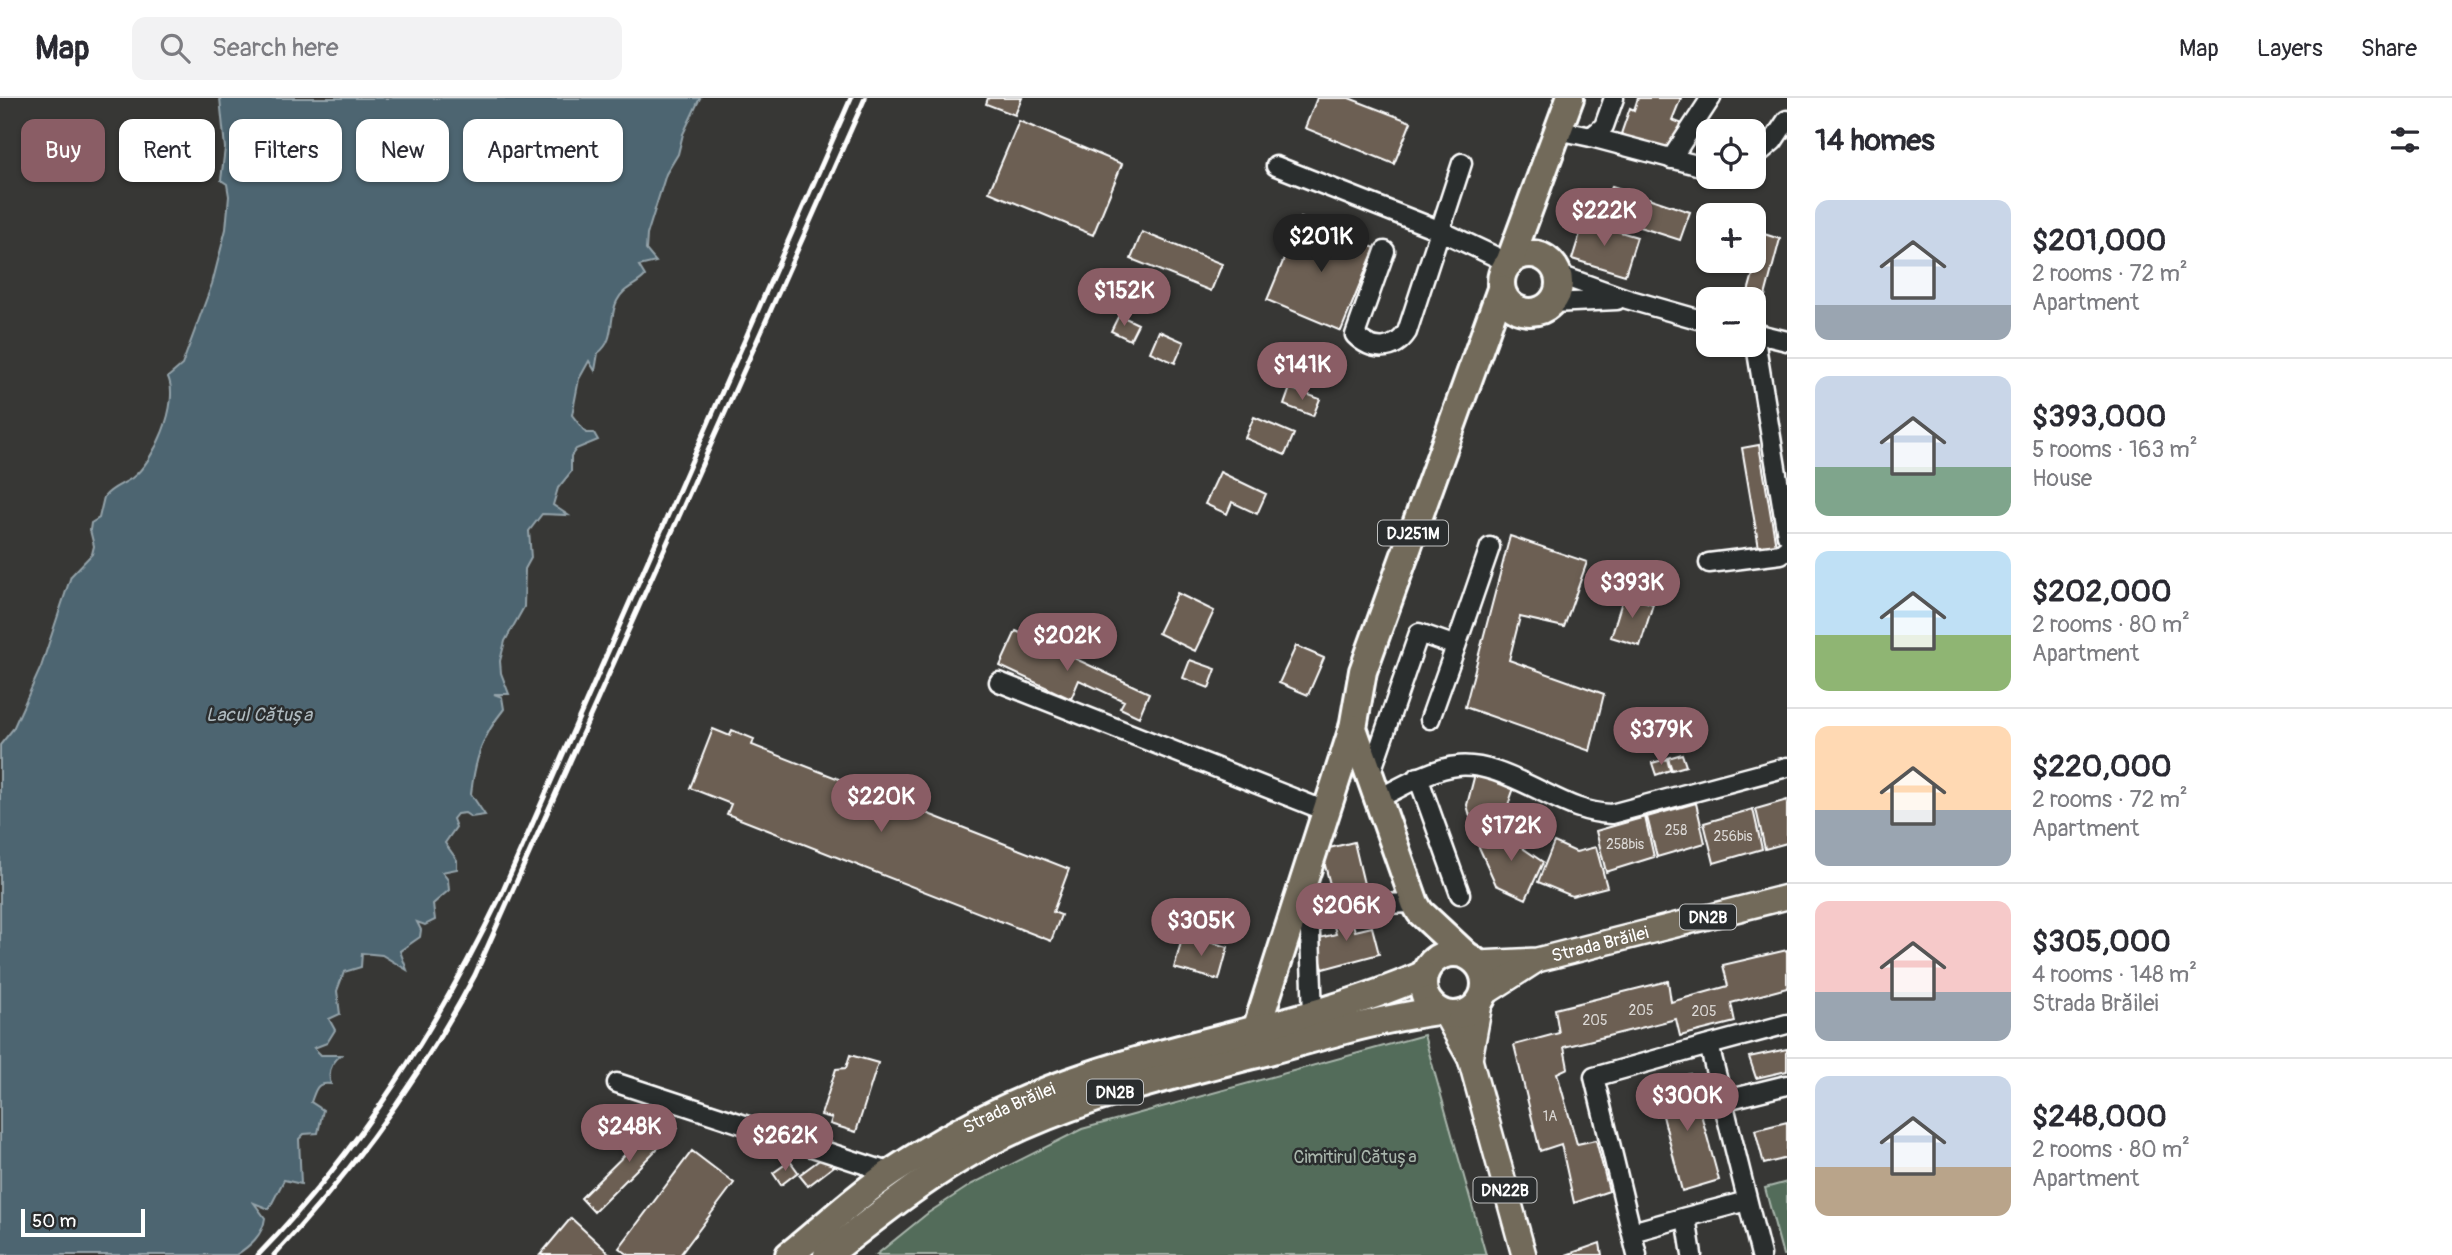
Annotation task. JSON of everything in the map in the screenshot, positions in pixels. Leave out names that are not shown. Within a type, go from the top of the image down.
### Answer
[{"type":"highway","name":"DJ251M","points":[[1256,1030],[1303,902],[1326,811],[1353,728],[1363,671],[1501,289],[1501,278],[1509,263],[1570,98]]},
{"type":"highway","points":[[1482,341],[1541,307],[1558,289],[1532,202]]},
{"type":"highway","points":[[1509,263],[1526,254],[1551,266]]},
{"type":"highway","points":[[1501,289],[1512,306],[1541,307]]},
{"type":"highway","name":"DJ251M","points":[[1353,728],[1417,907],[1425,970]]},
{"type":"highway","name":"DJ251M","points":[[1417,907],[1471,958]]},
{"type":"highway","name":"Strada Brăilei","points":[[789,1255],[891,1172],[950,1137],[1016,1104],[1087,1076],[1370,999],[1425,970],[1437,956],[1451,952],[1471,958]]},
{"type":"highway","points":[[1471,958],[1484,972],[1483,996]]},
{"type":"highway","points":[[1425,970],[1424,995],[1441,1012]]},
{"type":"highway","name":"Strada Brăilei","points":[[827,1255],[897,1200],[962,1158],[1024,1126],[1095,1098],[1375,1021],[1441,1012],[1466,1013],[1483,996]]},
{"type":"main road","name":"Strada Brăilei","points":[[1471,958],[1537,960],[1787,897]]},
{"type":"main road","name":"Strada Brăilei","points":[[1483,996],[1537,960]]},
{"type":"main road","name":"DN22B","points":[[1470,1059],[1483,996]]},
{"type":"main road","name":"DN22B","points":[[1441,1012],[1470,1059],[1524,1255]]},
{"type":"street","points":[[1591,137],[1604,126],[1614,98]]},
{"type":"street","points":[[1671,159],[1711,98]]},
{"type":"street","points":[[1766,147],[1787,120]]},
{"type":"street","points":[[1558,130],[1696,165]]},
{"type":"street","points":[[1385,251],[1355,335],[1360,340],[1388,349],[1399,345],[1407,332],[1462,163]]},
{"type":"street","points":[[1276,166],[1441,231],[1509,263]]},
{"type":"street","points":[[1551,266],[1627,299],[1696,319]]},
{"type":"street","points":[[1541,307],[1627,299]]},
{"type":"street","points":[[1766,336],[1787,341]]},
{"type":"street","points":[[1758,357],[1787,535]]},
{"type":"street","points":[[1430,719],[1490,547]]},
{"type":"street","points":[[1709,563],[1781,554],[1787,549]]},
{"type":"street","points":[[1373,789],[1419,633],[1456,646]]},
{"type":"street","points":[[999,682],[1326,811]]},
{"type":"street","points":[[1373,789],[1440,769],[1468,764],[1487,767],[1583,811],[1611,814],[1787,767]]},
{"type":"street","points":[[1418,777],[1460,894]]},
{"type":"street","points":[[1313,1014],[1303,902],[1417,907]]},
{"type":"street","points":[[1637,1255],[1594,1077],[1787,1024]]},
{"type":"street","points":[[1709,1045],[1761,1255]]},
{"type":"street","points":[[617,1083],[891,1172]]},
{"type":"street","points":[[1722,1101],[1787,1085]]},
{"type":"street","points":[[1632,1232],[1747,1201]]},
{"type":"street","points":[[1686,1217],[1692,1255]]},
{"type":"green space","name":"Cimitirul Cătușa","points":[[1424,1035],[1486,1255],[876,1255],[928,1213],[972,1184],[1082,1129]]},
{"type":"green space","points":[[1787,1182],[1787,1255],[1783,1255],[1765,1188]]},
{"type":"water","name":"Lacul Cătușa","points":[[220,98],[700,98],[683,134],[678,154],[666,174],[647,235],[646,250],[656,262],[639,266],[645,276],[617,301],[610,336],[598,353],[595,371],[589,361],[579,379],[572,415],[586,433],[594,433],[598,440],[576,449],[571,456],[571,472],[558,488],[553,505],[568,515],[542,514],[529,531],[531,558],[525,569],[524,607],[505,641],[500,661],[501,673],[509,694],[494,694],[502,697],[504,709],[485,739],[477,759],[471,794],[485,815],[471,817],[465,813],[457,814],[453,819],[456,827],[445,843],[457,860],[457,869],[442,872],[448,880],[449,890],[433,904],[435,920],[425,925],[417,922],[421,930],[420,937],[400,951],[407,970],[382,955],[362,953],[361,967],[344,972],[337,991],[340,1014],[329,1019],[335,1030],[327,1043],[314,1048],[321,1055],[341,1055],[331,1068],[331,1084],[319,1085],[311,1102],[323,1110],[318,1133],[304,1134],[299,1139],[301,1184],[284,1180],[269,1209],[254,1203],[265,1218],[262,1230],[255,1240],[236,1255],[0,1255],[0,745],[13,729],[41,667],[71,576],[92,554],[94,546],[91,523],[99,518],[104,497],[140,470],[149,459],[163,431],[171,402],[168,377],[182,365],[212,284],[226,229],[229,196],[227,184],[221,180],[225,148]]},
{"type":"building","points":[[988,98],[1022,98],[1015,115],[986,104]]},
{"type":"building","points":[[1317,98],[1349,98],[1411,122],[1394,164],[1305,128]]},
{"type":"building","points":[[1638,98],[1681,98],[1672,120],[1683,124],[1673,153],[1621,134],[1630,108],[1634,110]]},
{"type":"building","points":[[1019,121],[1122,164],[1093,235],[989,192]]},
{"type":"building","points":[[1612,186],[1690,212],[1680,240],[1602,215]]},
{"type":"building","points":[[1301,218],[1375,248],[1341,331],[1267,300]]},
{"type":"building","points":[[1584,221],[1637,237],[1625,275],[1572,259]]},
{"type":"building","points":[[1142,232],[1222,264],[1211,291],[1131,259]]},
{"type":"building","points":[[1766,235],[1780,239],[1766,292],[1766,287],[1749,287],[1753,273],[1766,273]]},
{"type":"building","points":[[1119,315],[1138,324],[1130,340],[1111,331]]},
{"type":"building","points":[[1159,331],[1184,342],[1175,363],[1150,352]]},
{"type":"building","points":[[1290,388],[1320,399],[1313,416],[1284,405]]},
{"type":"building","points":[[1254,417],[1294,434],[1285,455],[1245,438]]},
{"type":"building","points":[[1759,445],[1776,546],[1759,548],[1742,448]]},
{"type":"building","points":[[1220,472],[1266,494],[1257,514],[1232,502],[1227,514],[1205,504]]},
{"type":"building","points":[[1510,536],[1587,562],[1564,627],[1520,617],[1509,660],[1604,694],[1590,751],[1465,707]]},
{"type":"building","points":[[1177,593],[1214,611],[1195,651],[1158,633]]},
{"type":"building","points":[[1624,595],[1653,604],[1640,646],[1611,637]]},
{"type":"building","points":[[1016,631],[1149,693],[1139,717],[1120,708],[1124,701],[1079,680],[1071,699],[1000,666]]},
{"type":"building","points":[[1296,646],[1324,658],[1308,695],[1279,683]]},
{"type":"building","points":[[1190,660],[1216,669],[1209,688],[1183,678]]},
{"type":"building","points":[[713,729],[730,736],[732,730],[754,739],[752,745],[1069,869],[1053,912],[1061,915],[1051,941],[727,814],[731,804],[690,788]]},
{"type":"building","points":[[1682,754],[1686,766],[1672,770],[1668,758]]},
{"type":"building","points":[[1667,759],[1670,770],[1656,775],[1652,763]]},
{"type":"building","points":[[1476,770],[1514,788],[1508,805],[1512,826],[1477,842],[1467,805]]},
{"type":"building","points":[[1787,800],[1787,843],[1765,849],[1756,809]]},
{"type":"building","points":[[1696,803],[1705,843],[1657,857],[1647,817]]},
{"type":"building","points":[[1753,809],[1762,849],[1714,863],[1704,823]]},
{"type":"building","points":[[1645,817],[1654,857],[1606,872],[1596,831]]},
{"type":"building","points":[[1514,828],[1524,849],[1543,862],[1526,899],[1496,885],[1478,845]]},
{"type":"building","points":[[1354,842],[1364,884],[1332,892],[1321,850]]},
{"type":"building","points":[[1554,842],[1576,852],[1596,847],[1607,887],[1572,896],[1538,882]]},
{"type":"building","points":[[1349,911],[1355,931],[1372,927],[1379,954],[1323,969],[1315,939],[1336,934],[1331,915]]},
{"type":"building","points":[[1183,935],[1228,947],[1219,980],[1174,968]]},
{"type":"building","points":[[1787,950],[1787,988],[1731,1003],[1735,1022],[1680,1036],[1676,1019],[1564,1047],[1568,1068],[1557,1073],[1577,1144],[1596,1140],[1609,1191],[1574,1203],[1561,1144],[1540,1151],[1514,1045],[1559,1033],[1555,1009],[1668,981],[1671,1002],[1728,986],[1723,965]]},
{"type":"building","points":[[1787,1049],[1787,1071],[1756,1078],[1749,1057]]},
{"type":"building","points":[[850,1055],[878,1063],[856,1132],[830,1124],[832,1118],[821,1115],[836,1069],[846,1068]]},
{"type":"building","points":[[1690,1074],[1719,1180],[1682,1191],[1655,1084]]},
{"type":"building","points":[[665,1115],[678,1128],[594,1212],[581,1198]]},
{"type":"building","points":[[1787,1122],[1787,1158],[1764,1164],[1755,1130]]},
{"type":"building","points":[[692,1151],[734,1183],[680,1255],[629,1255],[619,1248]]},
{"type":"building","points":[[829,1153],[838,1163],[808,1186],[799,1175]]},
{"type":"building","points":[[790,1161],[798,1172],[781,1185],[773,1173]]},
{"type":"building","points":[[571,1218],[611,1255],[540,1255]]},
{"type":"building","points":[[1600,1243],[1602,1255],[1566,1255]]},
{"type":"railway","points":[[258,1255],[331,1172],[364,1129],[424,1038],[477,942],[502,893],[851,98]]},
{"type":"railway","points":[[274,1255],[331,1190],[384,1122],[432,1050],[475,975],[865,98]]}]
